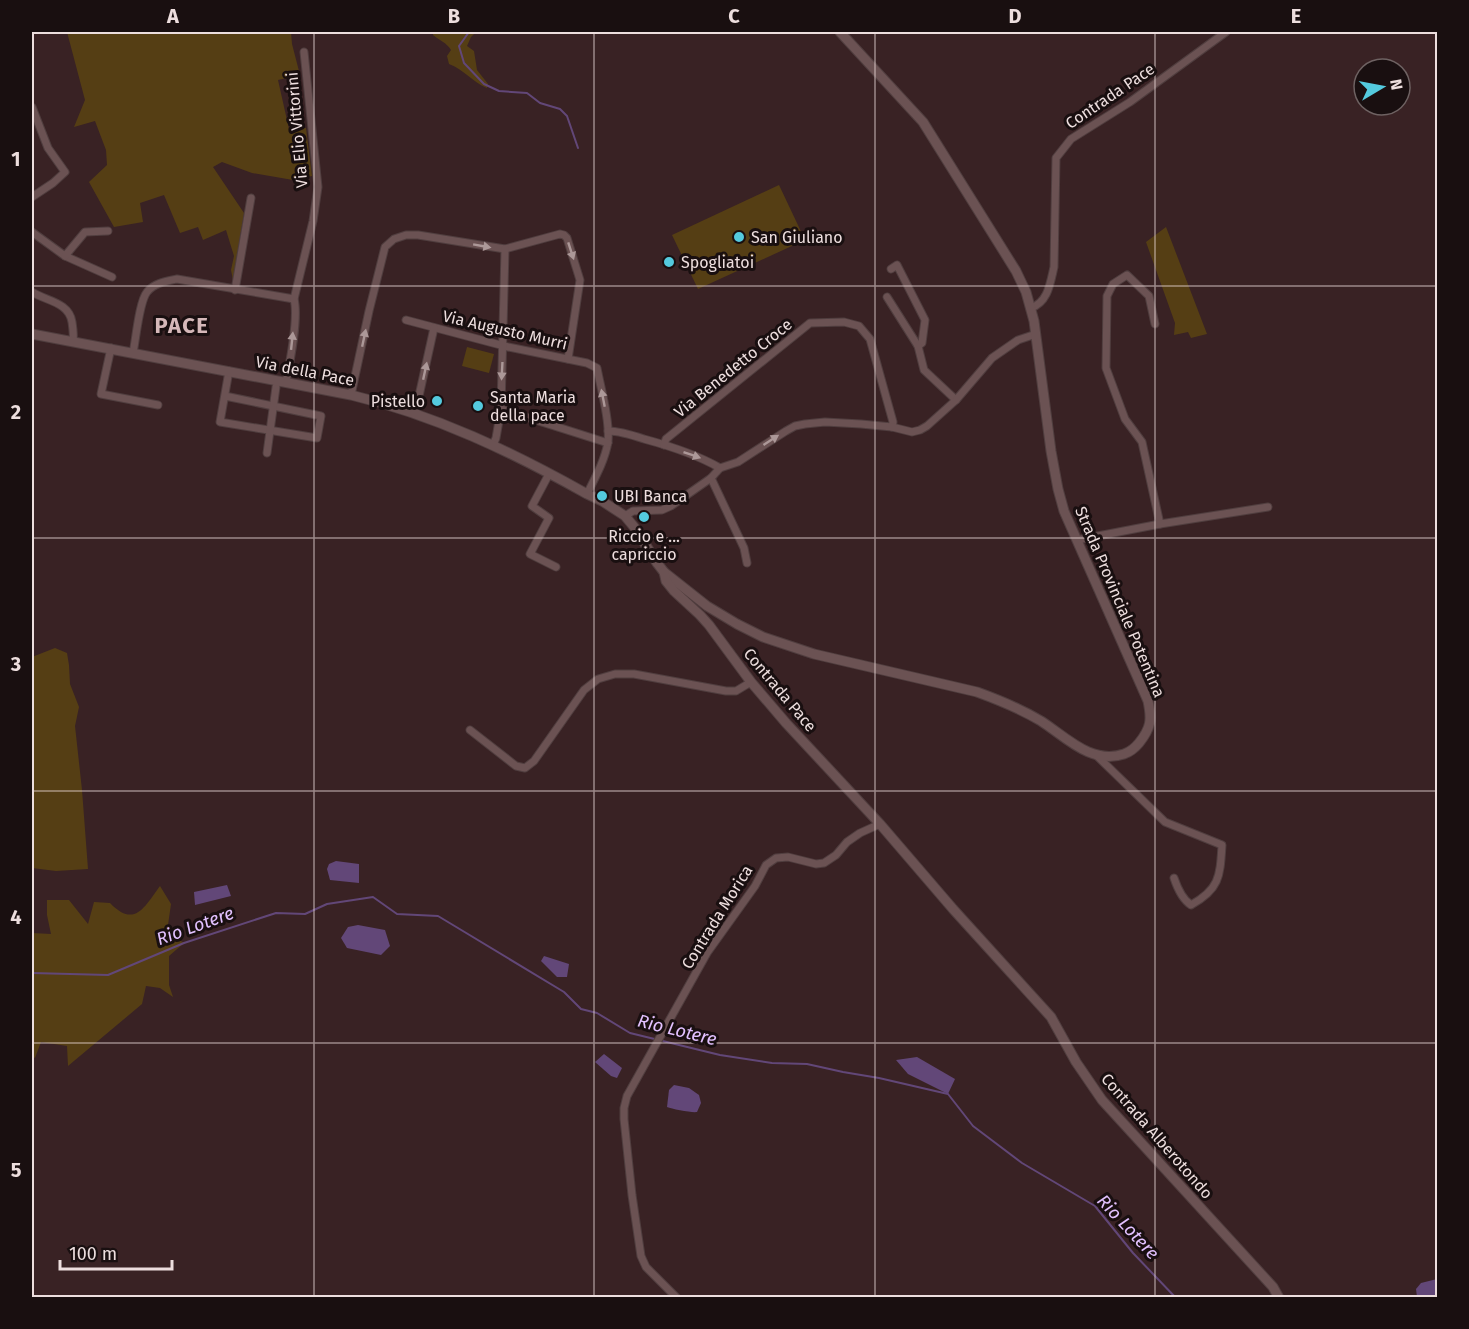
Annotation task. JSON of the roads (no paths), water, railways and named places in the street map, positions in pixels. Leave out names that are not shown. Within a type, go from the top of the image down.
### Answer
[{"type":"main road","name":"Strada Provinciale Potentina","points":[[840,32],[923,122],[1016,271],[1026,292],[1036,334],[1051,451],[1064,511],[1148,701],[1151,716],[1148,730],[1135,748],[1116,756],[1097,756]]},
{"type":"main road","name":"Via della Pace","points":[[32,334],[351,395],[416,414],[465,432],[493,444],[602,501],[625,516],[664,572]]},
{"type":"main road","name":"Contrada Pace","points":[[664,572],[666,580],[674,591],[709,625],[751,682],[786,723],[880,824]]},
{"type":"main road","points":[[664,572],[707,606],[763,638],[814,654],[945,684],[1004,701],[1041,721],[1064,739],[1097,756]]},
{"type":"main road","name":"Contrada Alberotondo","points":[[880,824],[1051,1017],[1076,1062],[1102,1100],[1273,1287],[1280,1298]]},
{"type":"street","name":"Contrada Pace","points":[[1031,308],[1039,305],[1045,298],[1054,267],[1056,158],[1071,139],[1130,102],[1226,32]]},
{"type":"street","name":"Via Elio Vittorini","points":[[286,382],[291,359],[296,305],[294,299],[313,220],[318,187],[304,52]]},
{"type":"street","points":[[32,107],[48,148],[65,172],[32,197]]},
{"type":"street","points":[[235,290],[251,198]]},
{"type":"street","points":[[64,256],[85,232],[108,231]]},
{"type":"street","points":[[32,232],[64,256],[112,277]]},
{"type":"street","points":[[351,395],[369,311],[386,247],[394,239],[406,235],[505,249],[560,234],[564,235],[580,279],[568,359]]},
{"type":"street","points":[[493,444],[501,409],[505,249]]},
{"type":"street","points":[[891,269],[897,266],[926,320],[922,343],[918,346]]},
{"type":"street","points":[[1155,324],[1149,296],[1127,275],[1113,284],[1107,296],[1106,368],[1125,419],[1142,442],[1160,524]]},
{"type":"street","points":[[133,352],[146,292],[161,282],[177,279],[294,299]]},
{"type":"street","points":[[32,292],[67,310],[71,317],[73,342]]},
{"type":"street","points":[[887,297],[918,346],[924,370],[956,400]]},
{"type":"street","name":"Via Augusto Murri","points":[[406,320],[503,346],[587,363],[597,368],[608,431]]},
{"type":"street","name":"Via Benedetto Croce","points":[[664,445],[666,439],[810,323],[844,322],[860,326],[870,339],[893,422],[892,427]]},
{"type":"street","points":[[416,414],[434,328]]},
{"type":"street","points":[[625,516],[633,511],[666,509],[711,478],[720,468],[738,462],[786,430],[805,424],[861,423],[912,432],[920,430],[956,400],[992,358],[1018,340],[1036,334]]},
{"type":"street","points":[[111,348],[101,394],[158,405]]},
{"type":"street","points":[[225,396],[321,416],[317,438],[220,422],[229,371]]},
{"type":"street","points":[[267,453],[276,387]]},
{"type":"street","points":[[501,409],[608,443]]},
{"type":"street","points":[[587,494],[601,465],[608,443],[608,431],[617,431],[664,445],[705,459],[720,468]]},
{"type":"street","points":[[549,474],[532,506],[549,518],[530,554],[556,567]]},
{"type":"street","points":[[711,478],[744,548],[747,563]]},
{"type":"street","points":[[1077,540],[1268,507]]},
{"type":"street","points":[[470,730],[516,766],[525,768],[534,761],[584,690],[598,679],[615,674],[634,674],[726,692],[736,691],[751,682]]},
{"type":"street","points":[[1097,756],[1165,822],[1222,845],[1221,867],[1216,884],[1201,899],[1191,905],[1188,903],[1174,878]]},
{"type":"street","name":"Contrada Morica","points":[[677,1298],[646,1267],[641,1256],[624,1119],[627,1096],[707,953],[766,865],[776,858],[788,857],[816,864],[824,863],[860,832],[880,824]]},
{"type":"waterway","points":[[469,32],[459,46],[464,63],[484,84],[499,91],[527,93],[540,103],[560,109],[567,116],[578,148]]},
{"type":"waterway","name":"Rio Lotere","points":[[32,973],[108,975],[184,943],[276,913],[305,914],[327,904],[373,897],[397,914],[438,916],[564,992],[581,1009],[597,1013],[630,1033],[720,1055],[772,1063],[807,1064],[948,1094],[973,1126],[1022,1163],[1095,1206],[1133,1253],[1176,1298]]},
{"type":"place","name":"San Giuliano","points":[[739,237]]},
{"type":"place","name":"Spogliatoi","points":[[669,262]]},
{"type":"place","name":"Pistello","points":[[437,401]]},
{"type":"place","name":"Santa Maria della pace","points":[[478,406]]},
{"type":"place","name":"UBI Banca","points":[[602,496]]},
{"type":"place","name":"Riccio e ... capriccio","points":[[644,517]]},
{"type":"district","name":"PACE","points":[[182,325]]}]
